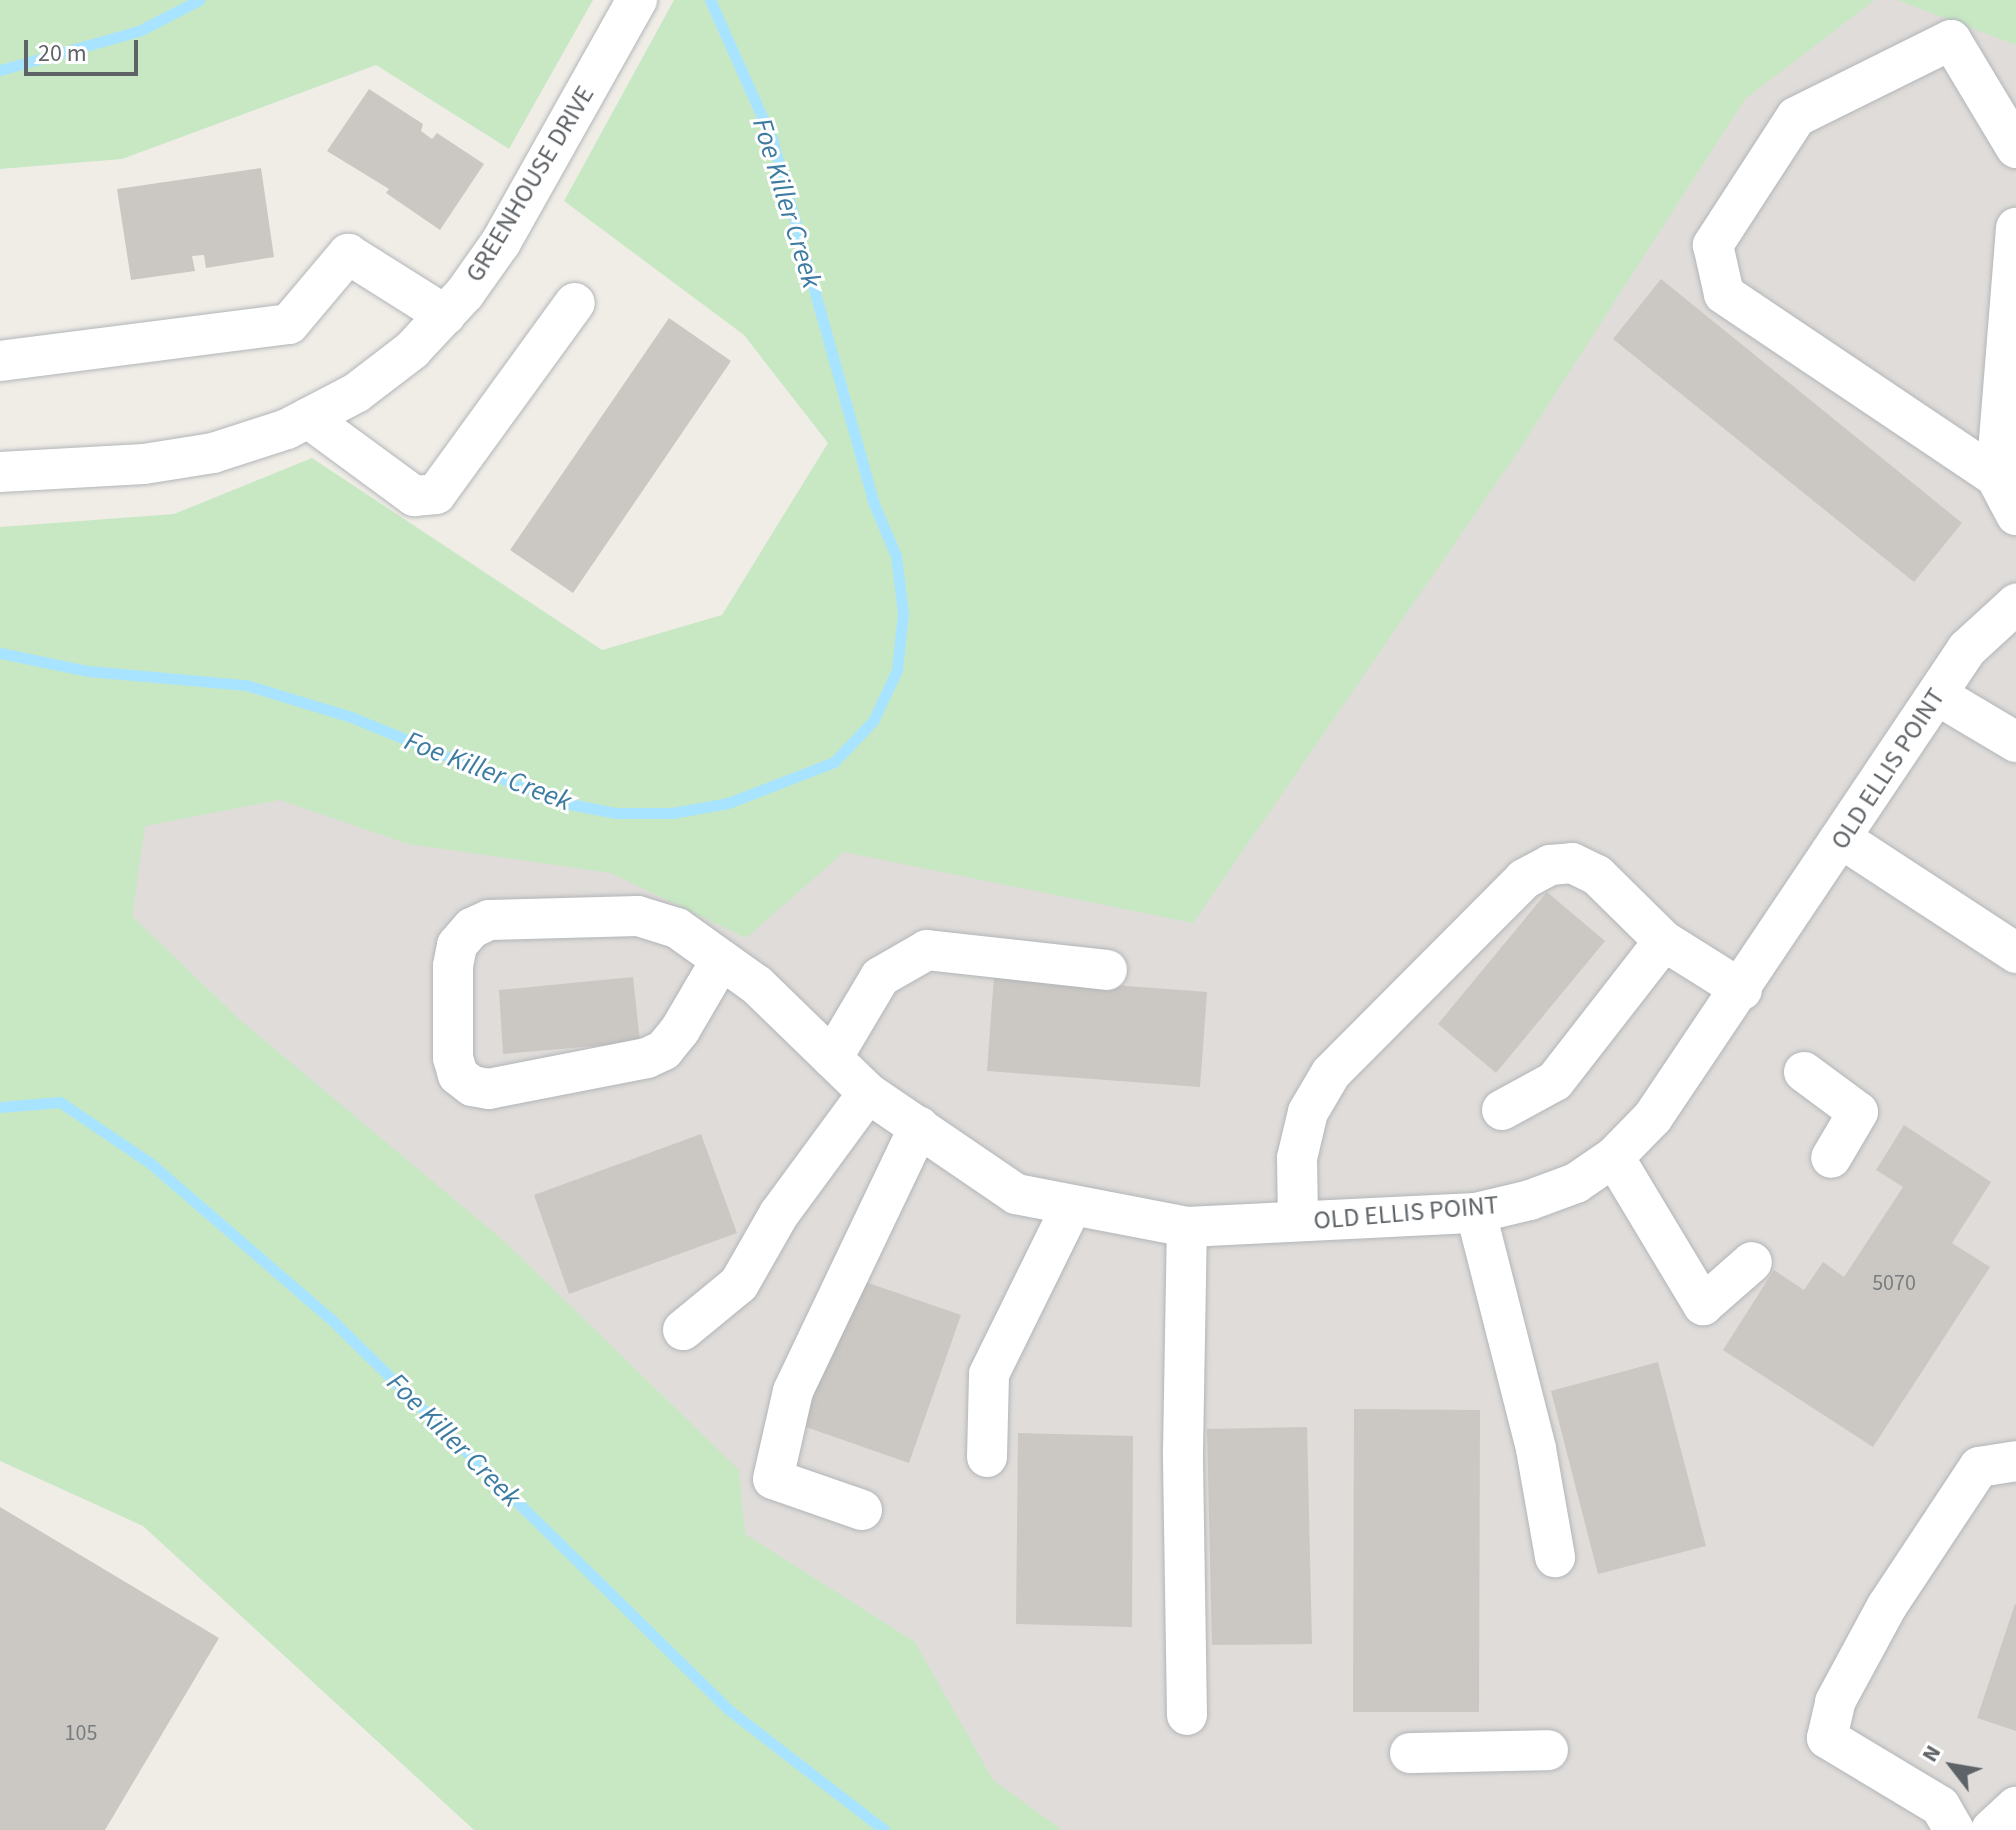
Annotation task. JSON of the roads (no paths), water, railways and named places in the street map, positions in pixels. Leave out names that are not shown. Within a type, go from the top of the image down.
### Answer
[{"type":"street","name":"GREENHOUSE DRIVE","points":[[0,472],[144,464],[213,453],[308,418],[356,393],[412,350],[445,315],[501,242],[637,0]]},
{"type":"street","points":[[2016,148],[1951,40],[1796,117],[1713,245],[1724,294],[1996,477],[2016,515]]},
{"type":"street","points":[[1996,477],[2016,228]]},
{"type":"street","points":[[0,361],[289,324],[348,254],[445,315]]},
{"type":"street","points":[[308,418],[414,496],[436,494],[575,303]]},
{"type":"street","name":"OLD ELLIS POINT","points":[[721,960],[680,1030],[664,1050],[647,1058],[489,1089],[472,1086],[458,1075],[453,1058],[457,945],[472,928],[489,920],[638,916],[677,928],[757,985],[868,1093],[1016,1194],[1187,1227],[1476,1213],[1576,1183],[1614,1157],[1691,1068],[1967,649],[2016,604]]},
{"type":"street","points":[[1937,695],[2016,742]]},
{"type":"street","points":[[1842,839],[2016,953]]},
{"type":"street","points":[[1298,1221],[1297,1158],[1308,1112],[1331,1073],[1524,879],[1550,865],[1572,863],[1597,875],[1664,941],[1742,990]]},
{"type":"street","points":[[1502,1110],[1555,1081],[1609,1019],[1664,941]]},
{"type":"street","points":[[832,1058],[880,977],[927,950],[1107,970]]},
{"type":"street","points":[[1804,1072],[1858,1112],[1831,1158]]},
{"type":"street","points":[[683,1330],[739,1284],[779,1214],[868,1093]]},
{"type":"street","points":[[862,1510],[773,1479],[793,1391],[919,1127]]},
{"type":"street","points":[[1614,1157],[1703,1305],[1752,1262]]},
{"type":"street","points":[[987,1457],[989,1374],[1072,1205]]},
{"type":"street","points":[[1476,1213],[1536,1449],[1555,1557]]},
{"type":"street","points":[[1187,1227],[1187,1715]]},
{"type":"street","points":[[1954,1830],[1940,1806],[1827,1738],[1835,1702],[1887,1606],[1979,1467],[2016,1461]]},
{"type":"street","points":[[1410,1753],[1548,1750]]},
{"type":"street","points":[[1991,1830],[2016,1807]]},
{"type":"waterway","name":"Foe Killer Creek","points":[[0,70],[139,31],[199,0]]},
{"type":"waterway","name":"Foe Killer Creek","points":[[0,653],[88,671],[246,685],[351,717],[559,802],[615,813],[672,813],[728,803],[834,762],[873,721],[897,670],[903,613],[896,556],[874,504],[772,139],[710,0]]},
{"type":"waterway","name":"Foe Killer Creek","points":[[0,1107],[60,1102],[150,1163],[334,1322],[729,1710],[884,1830]]}]
